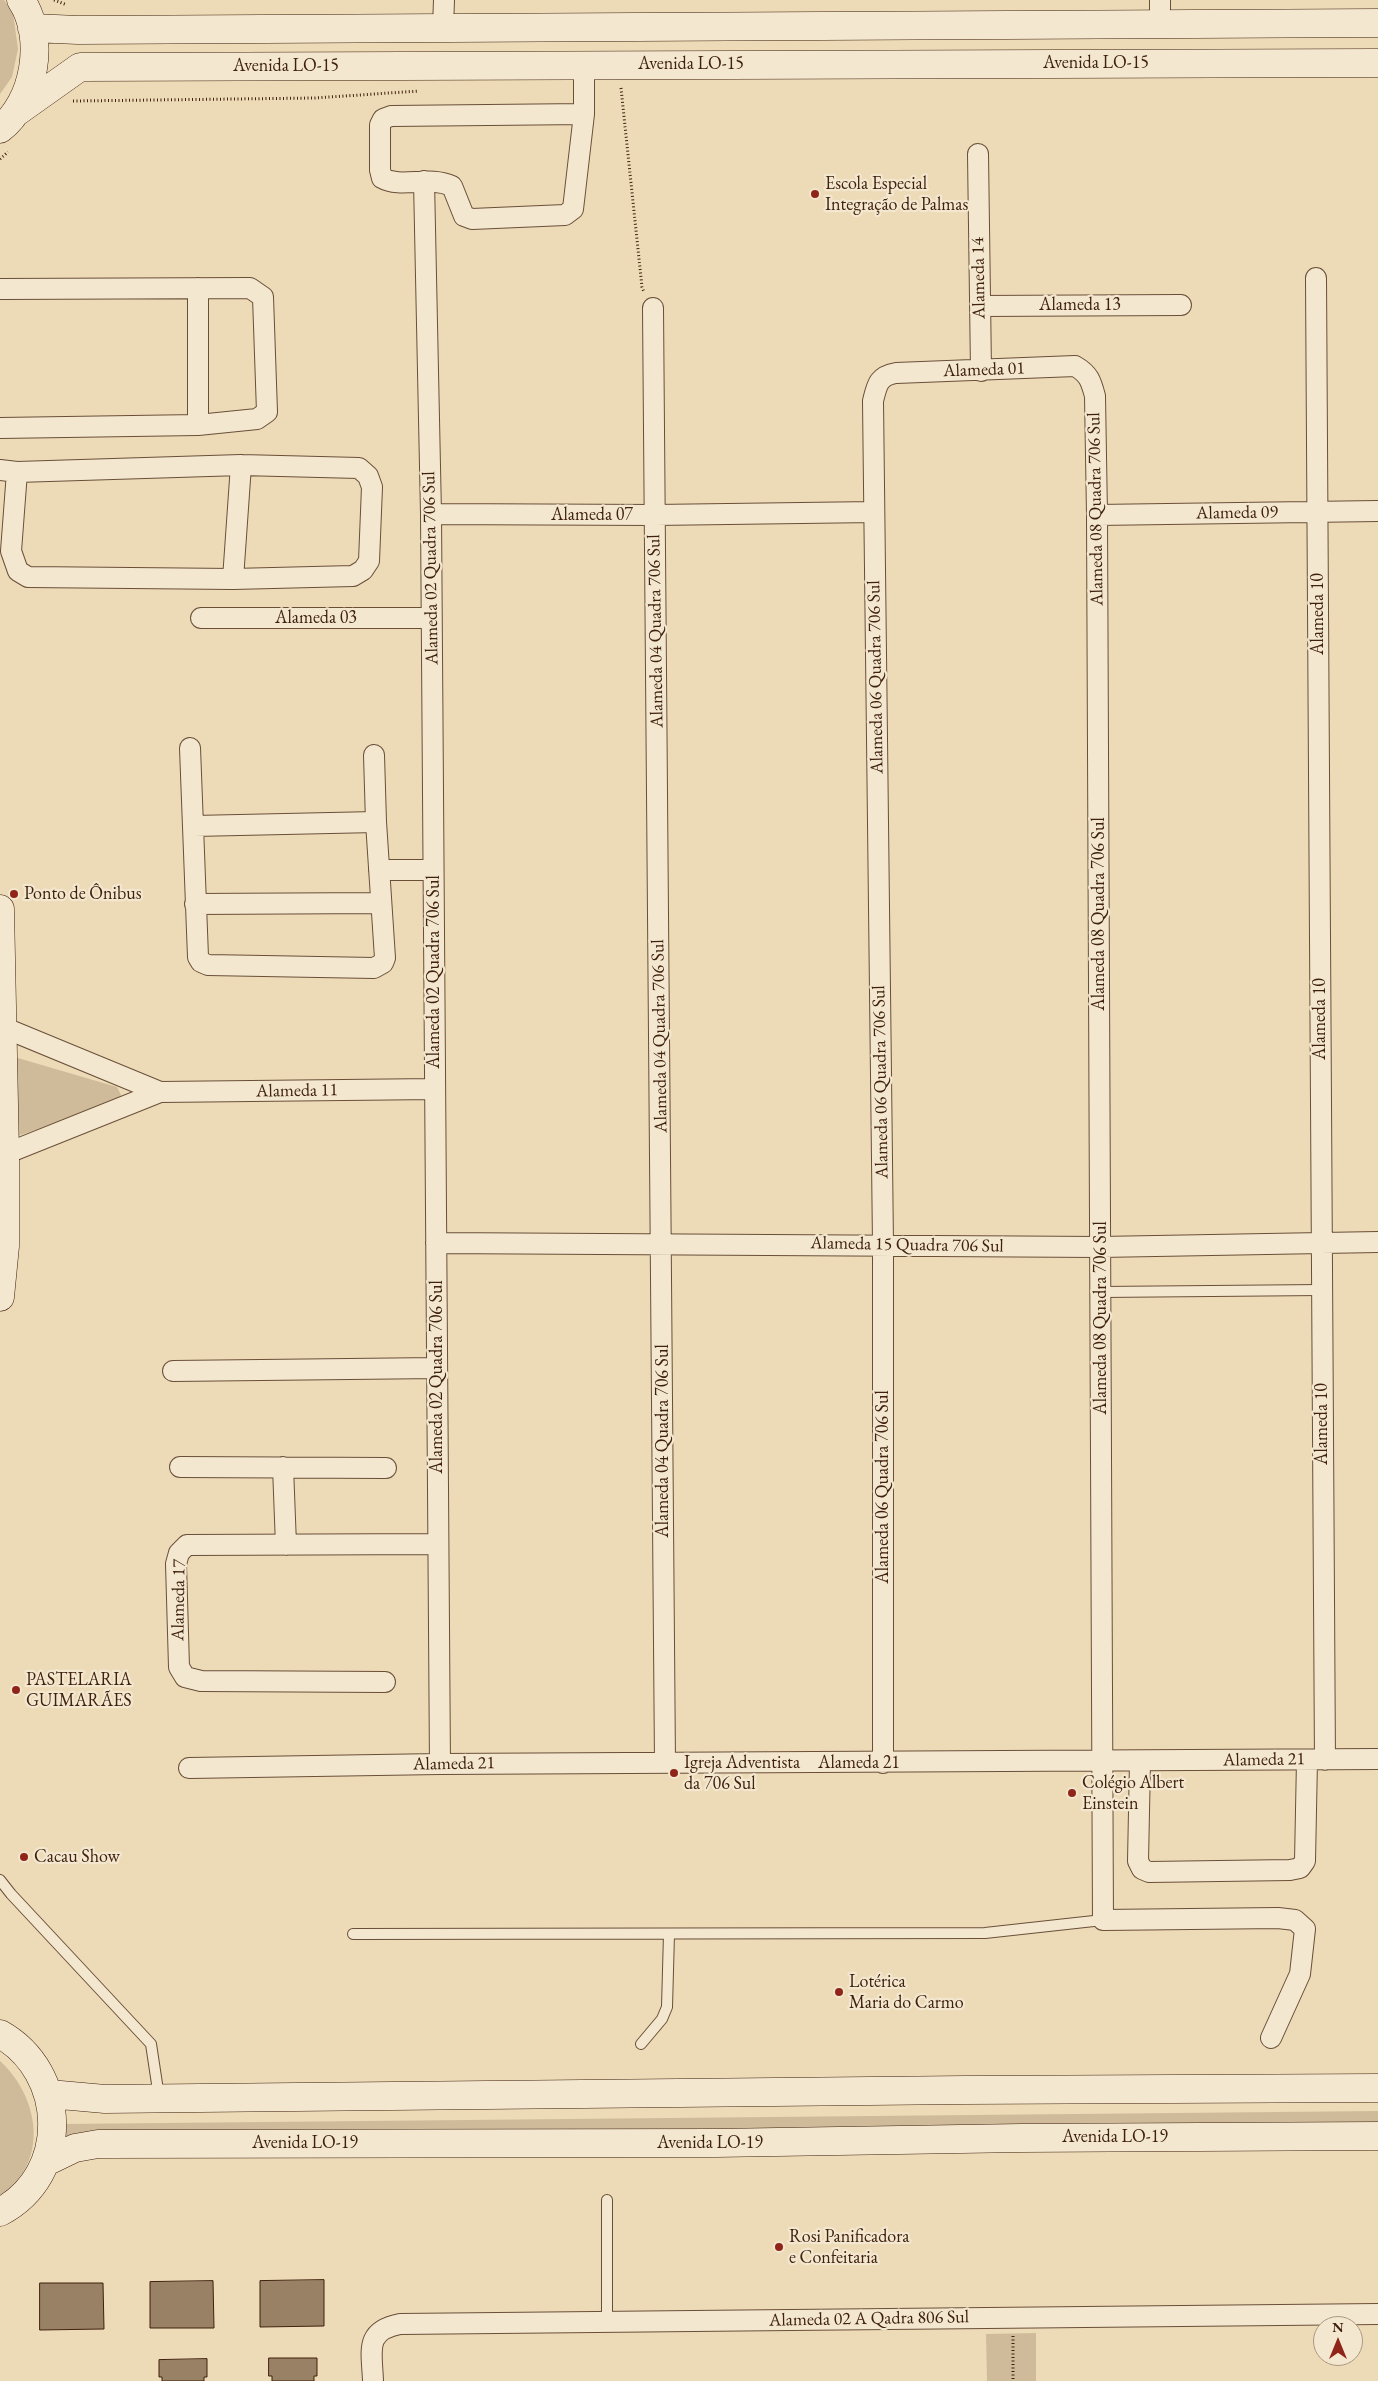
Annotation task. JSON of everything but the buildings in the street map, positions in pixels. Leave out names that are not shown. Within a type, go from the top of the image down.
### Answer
[{"type":"street","points":[[11,129],[35,62],[32,28],[21,0]]},
{"type":"street","points":[[443,28],[444,0]]},
{"type":"street","name":"Avenida LO-15","points":[[32,28],[78,30],[443,28],[1160,12],[1378,23]]},
{"type":"street","name":"Avenida LO-15","points":[[11,129],[80,67],[1378,63]]},
{"type":"street","points":[[584,65],[584,114],[573,209],[565,215],[472,220],[464,216],[452,186],[441,181],[390,182],[382,178],[380,170],[380,125],[391,116],[584,114]]},
{"type":"street","name":"Alameda 14","points":[[978,154],[981,371]]},
{"type":"street","name":"Alameda 02 Quadra 706 Sul","points":[[424,181],[434,870],[440,1764]]},
{"type":"street","name":"Alameda 10","points":[[1140,1762],[1138,1861],[1142,1869],[1149,1872],[1290,1870],[1300,1868],[1305,1861],[1316,1760],[1321,1290],[1316,278]]},
{"type":"street","points":[[198,288],[198,425]]},
{"type":"street","points":[[0,289],[250,288],[263,297],[267,412],[257,418],[198,425],[0,428]]},
{"type":"street","name":"Alameda 13","points":[[980,306],[1181,305]]},
{"type":"street","name":"Alameda 04 Quadra 706 Sul","points":[[653,308],[665,1763]]},
{"type":"street","name":"Alameda 01","points":[[873,401],[878,380],[885,375],[1075,366],[1085,372],[1090,379],[1095,396]]},
{"type":"street","name":"Alameda 08 Quadra 706 Sul","points":[[1095,396],[1104,1762],[1103,1920]]},
{"type":"street","name":"Alameda 06 Quadra 706 Sul","points":[[873,401],[883,1244],[883,1763]]},
{"type":"street","points":[[233,579],[241,465]]},
{"type":"street","points":[[241,465],[359,468],[368,476],[372,487],[369,561],[363,570],[353,576],[233,579],[28,577],[18,571],[11,551],[9,471],[241,465]]},
{"type":"street","name":"Alameda 09","points":[[1097,515],[1378,511]]},
{"type":"street","name":"Alameda 07","points":[[430,514],[655,515],[874,512]]},
{"type":"street","name":"Alameda 03","points":[[201,618],[431,618]]},
{"type":"street","points":[[190,748],[198,957],[201,962],[208,965],[374,968],[384,963],[374,755]]},
{"type":"street","points":[[194,826],[376,822]]},
{"type":"street","points":[[379,870],[434,870]]},
{"type":"street","points":[[195,904],[380,902]]},
{"type":"street","points":[[0,909],[5,1246],[0,1297]]},
{"type":"street","name":"Alameda 11","points":[[1,1027],[160,1092]]},
{"type":"street","name":"Alameda 11","points":[[3,1155],[160,1092],[435,1089]]},
{"type":"street","name":"Alameda 15 Quadra 706 Sul","points":[[436,1243],[1100,1246],[1378,1242]]},
{"type":"street","points":[[172,1371],[437,1368]]},
{"type":"street","points":[[180,1467],[386,1468]]},
{"type":"street","points":[[283,1467],[286,1545]]},
{"type":"street","name":"Alameda 17","points":[[385,1682],[201,1681],[185,1677],[179,1667],[176,1564],[179,1553],[187,1545],[438,1544]]},
{"type":"street","name":"Alameda 21","points":[[189,1768],[440,1764],[1378,1760]]},
{"type":"street","points":[[1103,1920],[1278,1918],[1295,1920],[1305,1929],[1300,1974],[1271,2038]]},
{"type":"street","points":[[0,2034],[13,2041],[36,2065],[49,2094],[53,2128],[46,2162],[31,2187],[10,2207],[0,2212]]},
{"type":"street","points":[[49,2094],[105,2099],[159,2099],[964,2090],[1378,2088]]},
{"type":"street","name":"Avenida LO-19","points":[[46,2162],[75,2148],[98,2144],[716,2143],[1022,2138],[1378,2136]]},
{"type":"street","name":"Alameda 02 A Qadra 806 Sul","points":[[373,2381],[372,2346],[377,2333],[385,2327],[400,2324],[1378,2314]]},
{"type":"lane","points":[[1101,1292],[1321,1290]]},
{"type":"lane","points":[[0,1880],[151,2044],[159,2099]]},
{"type":"lane","points":[[353,1934],[985,1933],[1103,1920]]},
{"type":"lane","points":[[642,2044],[662,2019],[667,2006],[669,1934]]},
{"type":"lane","points":[[607,2200],[607,2322]]},
{"type":"path","points":[[619,65],[642,288],[653,308]]},
{"type":"path","points":[[65,101],[315,98],[421,91]]},
{"type":"path","points":[[0,159],[11,129]]},
{"type":"path","points":[[1013,2318],[1013,2381]]},
{"type":"shaded area","points":[[0,0],[4,0],[13,13],[18,49],[12,77],[0,94]]},
{"type":"shaded area","points":[[11,1056],[117,1087],[121,1095],[117,1103],[11,1138]]},
{"type":"shaded area","points":[[0,2061],[20,2086],[27,2100],[34,2131],[33,2147],[28,2163],[16,2183],[0,2201]]},
{"type":"shaded area","points":[[1378,2111],[1378,2128],[64,2138],[63,2124]]},
{"type":"shaded area","points":[[1036,2333],[1036,2381],[987,2381],[986,2334]]},
{"type":"place","name":"Escola Especial Integração de Palmas","points":[[815,194]]},
{"type":"place","name":"Ponto de Ônibus","points":[[14,894]]},
{"type":"place","name":"PASTELARIA GUIMARÃES","points":[[16,1690]]},
{"type":"place","name":"Igreja Adventista da 706 Sul","points":[[674,1773]]},
{"type":"place","name":"Colégio Albert Einstein","points":[[1072,1793]]},
{"type":"place","name":"Cacau Show","points":[[24,1857]]},
{"type":"place","name":"Lotérica Maria do Carmo","points":[[839,1992]]},
{"type":"place","name":"Rosi Panificadora e Confeitaria","points":[[779,2247]]}]
